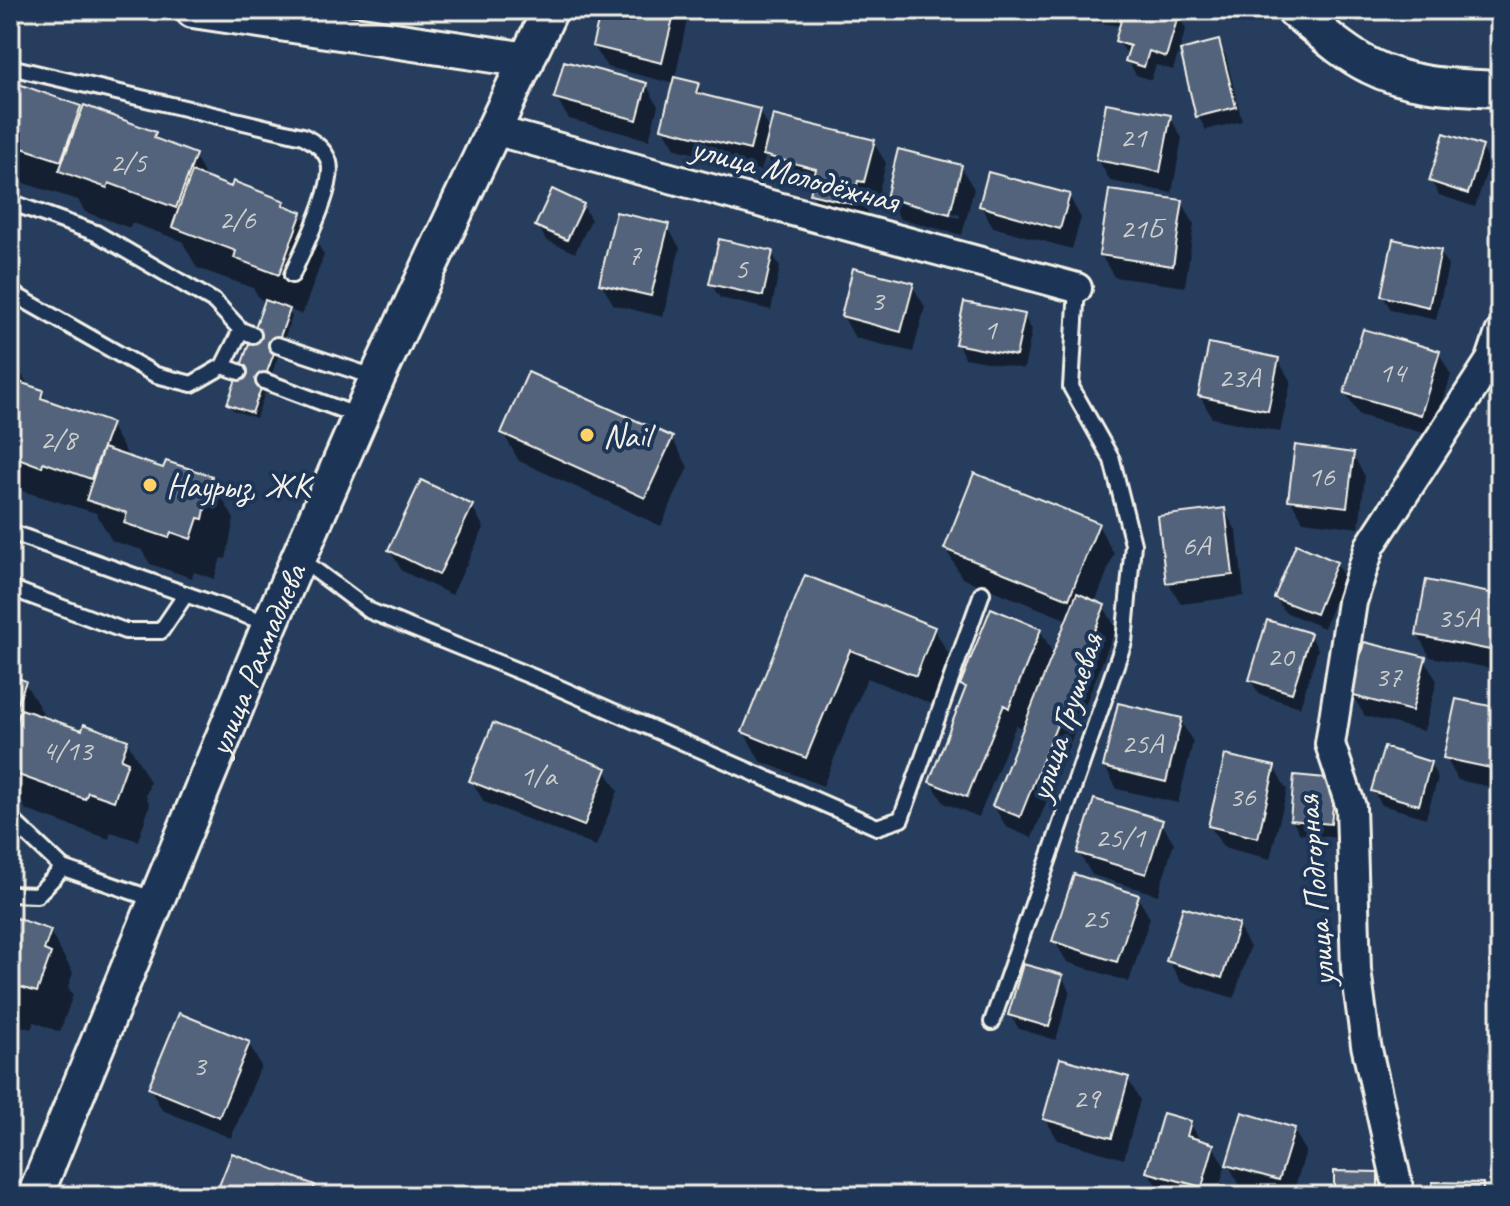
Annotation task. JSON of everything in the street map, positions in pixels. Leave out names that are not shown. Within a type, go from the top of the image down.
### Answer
[{"type":"street","points":[[193,10],[527,60]]},
{"type":"street","name":"улица Рахмадиева","points":[[35,1196],[270,624],[377,378],[550,10]]},
{"type":"street","points":[[1294,10],[1369,66],[1400,78],[1434,85],[1500,89]]},
{"type":"street","name":"улица Молодёжная","points":[[493,130],[1077,288]]},
{"type":"street","name":"улица Подгорная","points":[[1400,1196],[1366,1045],[1356,970],[1351,807],[1330,744],[1352,602],[1370,546],[1491,360],[1500,333]]},
{"type":"lane","points":[[10,67],[303,136],[316,144],[328,161],[328,185],[292,275]]},
{"type":"lane","points":[[10,202],[96,233],[215,302],[247,333],[223,366],[192,384],[156,375],[10,292]]},
{"type":"lane","name":"улица Грушевая","points":[[992,1022],[1124,642],[1133,544],[1112,460],[1071,387],[1077,288]]},
{"type":"lane","points":[[277,345],[377,378]]},
{"type":"lane","points":[[223,366],[239,372]]},
{"type":"lane","points":[[264,381],[361,417]]},
{"type":"lane","points":[[10,532],[270,624]]},
{"type":"lane","points":[[299,558],[370,611],[548,683],[877,827],[901,819],[982,593]]},
{"type":"lane","points":[[10,588],[125,631],[161,631],[186,594]]},
{"type":"lane","points":[[10,818],[63,868],[156,900]]},
{"type":"lane","points":[[10,894],[37,895],[63,868]]},
{"type":"building","points":[[601,10],[675,10],[662,63],[592,46]]},
{"type":"building","points":[[1124,10],[1179,13],[1166,57],[1149,51],[1144,67],[1125,61],[1130,46],[1115,41]]},
{"type":"building","points":[[1219,40],[1236,107],[1196,117],[1180,50]]},
{"type":"building","points":[[564,61],[647,83],[637,120],[554,98]]},
{"type":"building","points":[[674,77],[699,83],[696,93],[760,109],[750,150],[661,128]]},
{"type":"building","points":[[10,81],[81,106],[61,161],[13,145],[10,149]]},
{"type":"building","points":[[1106,103],[1171,115],[1160,172],[1096,160]]},
{"type":"building","points":[[84,105],[156,132],[154,138],[196,154],[176,208],[109,183],[107,188],[59,171]]},
{"type":"building","points":[[773,115],[875,140],[864,182],[858,181],[852,204],[810,194],[816,169],[763,155]]},
{"type":"building","points":[[1444,133],[1483,146],[1468,194],[1429,181]]},
{"type":"building","points":[[898,149],[962,165],[950,214],[886,198]]},
{"type":"building","points":[[192,172],[231,187],[233,181],[285,201],[283,205],[302,212],[279,275],[234,258],[236,251],[172,227]]},
{"type":"building","points":[[988,172],[1070,194],[1060,229],[979,206]]},
{"type":"building","points":[[552,189],[584,204],[567,240],[535,226]]},
{"type":"building","points":[[1109,190],[1183,200],[1173,266],[1099,255]]},
{"type":"building","points":[[616,212],[669,224],[651,296],[599,284]]},
{"type":"building","points":[[719,239],[773,251],[763,296],[709,284]]},
{"type":"building","points":[[1393,239],[1441,250],[1429,307],[1381,296]]},
{"type":"building","points":[[853,268],[914,283],[901,332],[841,316]]},
{"type":"building","points":[[265,300],[290,309],[252,413],[227,404]]},
{"type":"building","points":[[964,302],[1025,314],[1016,356],[955,344]]},
{"type":"building","points":[[1363,329],[1440,351],[1421,415],[1344,393]]},
{"type":"building","points":[[1209,343],[1279,358],[1268,411],[1198,396]]},
{"type":"building","name":"Nail","points":[[528,372],[673,437],[645,498],[501,433]]},
{"type":"building","points":[[10,379],[43,390],[41,398],[112,423],[91,479],[43,462],[42,467],[10,455]]},
{"type":"building","points":[[1295,445],[1354,453],[1347,507],[1288,500]]},
{"type":"building","name":"Наурыз, ЖК","points":[[103,448],[163,468],[166,461],[212,476],[203,519],[198,518],[191,539],[171,532],[169,538],[124,523],[127,513],[86,500]]},
{"type":"building","points":[[974,473],[1099,523],[1069,599],[944,549]]},
{"type":"building","points":[[421,480],[473,505],[439,575],[388,550]]},
{"type":"building","points":[[1225,508],[1233,575],[1166,583],[1158,516]]},
{"type":"building","points":[[1296,544],[1337,562],[1316,614],[1274,598]]},
{"type":"building","points":[[805,575],[935,627],[916,676],[850,650],[806,758],[742,732]]},
{"type":"building","points":[[1426,580],[1500,595],[1490,650],[1416,635]]},
{"type":"building","points":[[1077,593],[1105,605],[1020,817],[992,806]]},
{"type":"building","points":[[991,608],[1041,629],[1009,708],[1004,705],[967,797],[929,782],[966,687],[960,685]]},
{"type":"building","points":[[1267,620],[1311,633],[1292,693],[1249,680]]},
{"type":"building","points":[[1364,642],[1426,657],[1412,711],[1350,695]]},
{"type":"building","points":[[10,675],[26,681],[10,724]]},
{"type":"building","points":[[1456,699],[1500,708],[1500,770],[1443,758]]},
{"type":"building","points":[[1118,703],[1182,718],[1166,782],[1103,767]]},
{"type":"building","points":[[21,709],[82,730],[84,724],[128,740],[121,759],[128,762],[114,801],[88,792],[85,799],[10,772],[10,741]]},
{"type":"building","points":[[493,723],[607,768],[584,826],[469,781]]},
{"type":"building","points":[[1384,747],[1431,762],[1419,805],[1371,791]]},
{"type":"building","points":[[1225,755],[1275,766],[1258,838],[1208,826]]},
{"type":"building","points":[[1294,775],[1336,779],[1331,824],[1290,820]]},
{"type":"building","points":[[1094,799],[1163,820],[1146,874],[1077,853]]},
{"type":"building","points":[[1074,874],[1139,895],[1117,962],[1052,941]]},
{"type":"building","points":[[1183,907],[1239,924],[1222,978],[1166,961]]},
{"type":"building","points":[[10,916],[51,930],[44,950],[51,953],[37,992],[10,984]]},
{"type":"building","points":[[1023,964],[1063,975],[1049,1027],[1008,1015]]},
{"type":"building","points":[[179,1013],[250,1042],[219,1117],[148,1088]]},
{"type":"building","points":[[1060,1058],[1129,1077],[1112,1138],[1043,1119]]},
{"type":"building","points":[[1242,1112],[1295,1128],[1279,1180],[1226,1165]]},
{"type":"building","points":[[1163,1113],[1191,1121],[1187,1136],[1214,1144],[1202,1187],[1146,1172]]},
{"type":"building","points":[[232,1153],[315,1185],[311,1196],[215,1196]]},
{"type":"building","points":[[1334,1171],[1378,1172],[1378,1196],[1334,1196]]},
{"type":"building","points":[[1432,1182],[1483,1183],[1483,1196],[1432,1196]]},
{"type":"place","name":"Nail","points":[[587,435]]},
{"type":"place","name":"Наурыз, ЖК","points":[[150,485]]}]
